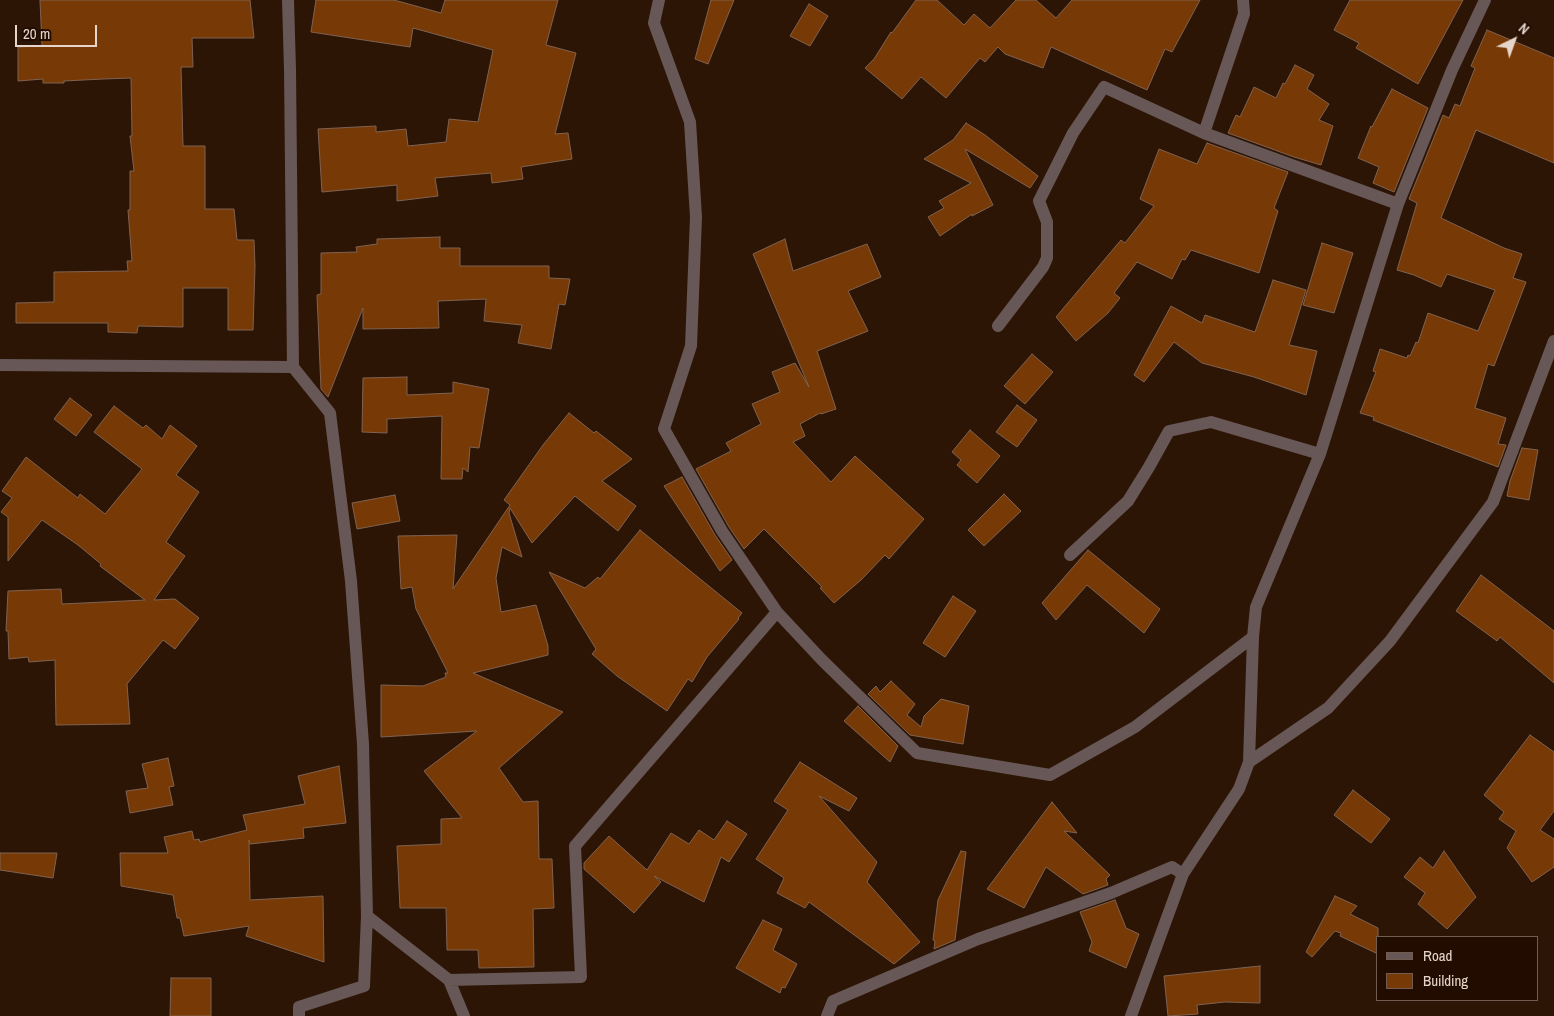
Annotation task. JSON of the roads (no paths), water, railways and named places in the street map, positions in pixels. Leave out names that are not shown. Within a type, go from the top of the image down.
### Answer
[{"type":"street","points":[[288,0],[293,367],[330,413],[350,572],[363,744],[366,916],[364,986],[299,1007],[299,1016]]},
{"type":"street","points":[[659,0],[654,23],[690,122],[696,217],[690,346],[664,429],[722,531],[777,612],[822,660],[917,753],[1050,775],[1136,727],[1253,637]]},
{"type":"street","points":[[1204,133],[1244,14],[1243,0]]},
{"type":"street","points":[[1131,1016],[1183,874],[1239,789],[1249,762],[1253,637],[1256,607],[1320,454],[1398,204],[1452,70],[1484,0]]},
{"type":"street","points":[[998,326],[1043,267],[1047,258],[1047,222],[1040,201],[1074,133],[1104,87],[1204,133],[1398,204]]},
{"type":"street","points":[[1249,762],[1328,708],[1390,642],[1493,502],[1554,342]]},
{"type":"street","points":[[0,365],[293,367]]},
{"type":"street","points":[[1070,555],[1128,501],[1150,467],[1169,431],[1211,422],[1320,454]]},
{"type":"street","points":[[449,980],[581,977],[575,846],[777,612]]},
{"type":"street","points":[[827,1016],[833,1001],[978,939],[1111,893],[1172,867],[1183,874]]},
{"type":"street","points":[[366,916],[449,980],[464,1016]]}]
